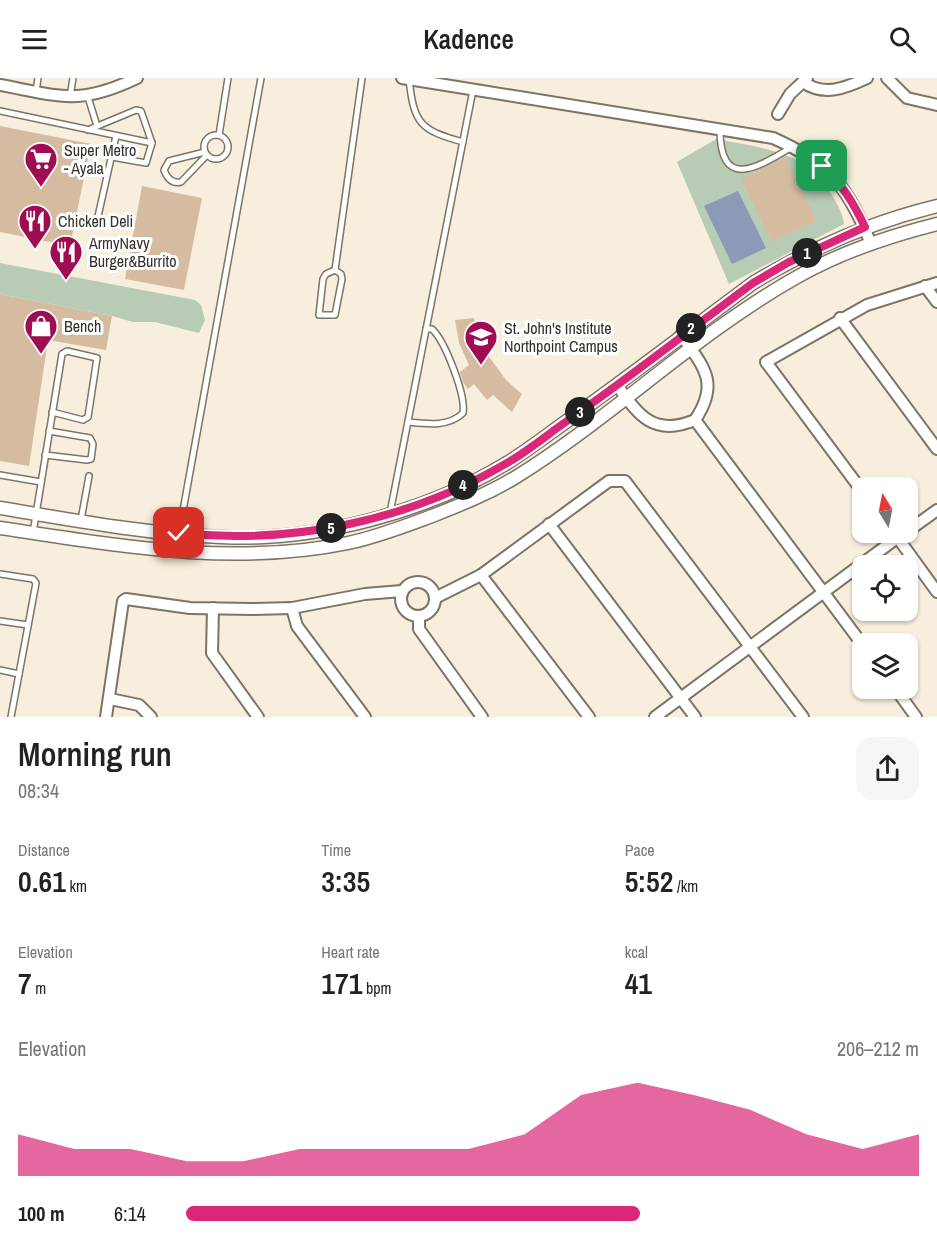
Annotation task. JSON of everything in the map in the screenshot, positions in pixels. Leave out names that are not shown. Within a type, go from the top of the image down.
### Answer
[{"type":"street","points":[[0,85],[70,98],[87,97],[137,78]]},
{"type":"street","points":[[778,114],[790,94],[805,80],[810,87],[833,90],[867,78]]},
{"type":"street","points":[[887,78],[907,98],[937,105]]},
{"type":"street","points":[[405,79],[720,127],[773,138],[793,147],[822,166],[838,181],[852,200],[871,244]]},
{"type":"street","points":[[0,508],[152,530],[221,537],[272,536],[347,526],[390,513],[470,482],[507,463],[617,385],[753,283],[789,262],[865,227],[937,206]]},
{"type":"street","points":[[0,528],[149,549],[221,554],[308,549],[349,543],[396,530],[477,497],[515,477],[691,348],[798,276],[871,244],[937,224]]},
{"type":"street","points":[[852,478],[766,362],[840,318],[867,305],[937,283]]},
{"type":"street","points":[[925,286],[937,302]]},
{"type":"street","points":[[840,318],[937,449]]},
{"type":"street","points":[[617,385],[640,414],[655,425],[672,427],[695,420],[706,402],[707,372],[681,335]]},
{"type":"street","points":[[695,420],[854,633]]},
{"type":"street","points":[[435,598],[481,575],[609,481],[625,480],[803,717]]},
{"type":"street","points":[[470,482],[477,497]]},
{"type":"street","points":[[918,522],[937,510]]},
{"type":"street","points":[[549,524],[695,717]]},
{"type":"street","points":[[149,549],[152,530]]},
{"type":"street","points":[[655,717],[888,543]]},
{"type":"street","points":[[907,543],[937,592]]},
{"type":"street","points":[[481,575],[589,717]]},
{"type":"street","points":[[419,582],[430,588],[435,598],[434,607],[419,616],[405,611],[401,600],[402,591],[409,584],[419,582]]},
{"type":"street","points":[[106,717],[123,601],[126,598],[213,608],[292,608],[366,594],[402,591]]},
{"type":"street","points":[[213,608],[212,653],[258,717]]},
{"type":"street","points":[[292,608],[297,626],[365,717]]},
{"type":"street","points":[[419,616],[419,629],[482,717]]},
{"type":"street","points":[[110,699],[139,705],[151,717]]},
{"type":"street","points":[[903,699],[916,717]]},
{"type":"lane","points":[[36,92],[38,78]]},
{"type":"lane","points":[[70,98],[73,78]]},
{"type":"lane","points":[[219,135],[228,78]]},
{"type":"lane","points":[[179,533],[261,78]]},
{"type":"lane","points":[[335,270],[362,78]]},
{"type":"lane","points":[[405,79],[418,121],[432,134],[463,142]]},
{"type":"lane","points":[[390,513],[474,89]]},
{"type":"lane","points":[[87,97],[97,126]]},
{"type":"lane","points":[[88,130],[139,110],[152,143],[145,164],[112,157]]},
{"type":"lane","points":[[0,111],[152,143]]},
{"type":"lane","points":[[720,127],[721,149],[725,158],[741,171],[750,170],[793,147]]},
{"type":"lane","points":[[219,135],[207,139],[206,153],[181,182],[173,181],[166,176],[164,170],[169,161],[206,153],[216,159],[225,154],[227,143],[219,135]]},
{"type":"lane","points":[[97,221],[116,136]]},
{"type":"lane","points":[[335,270],[341,274],[342,279],[335,315],[319,315],[323,279],[326,273],[335,270]]},
{"type":"lane","points":[[408,422],[438,423],[456,420],[463,413],[463,397],[443,345],[432,329],[426,329]]},
{"type":"lane","points":[[32,533],[52,412],[64,351],[97,358],[88,417],[83,420],[52,412]]},
{"type":"lane","points":[[45,455],[91,459],[93,444],[90,438],[49,431]]},
{"type":"lane","points":[[0,475],[41,482]]},
{"type":"lane","points":[[81,520],[89,476]]},
{"type":"lane","points":[[0,574],[35,581],[11,717]]},
{"type":"lane","points":[[0,621],[28,625]]},
{"type":"lane","points":[[0,670],[19,674]]},
{"type":"green space","points":[[716,139],[754,146],[799,161],[832,195],[844,224],[729,284],[677,162]]},
{"type":"green space","points":[[0,263],[195,300],[201,305],[205,320],[199,333],[155,322],[133,322],[0,294]]},
{"type":"water","points":[[738,191],[766,248],[732,264],[704,206]]},
{"type":"building","name":"Super Metro - Ayala","points":[[0,126],[91,144],[70,246],[0,232]]},
{"type":"building","points":[[786,157],[817,221],[772,242],[741,179]]},
{"type":"building","points":[[142,186],[202,198],[184,290],[125,279]]},
{"type":"building","points":[[0,294],[112,316],[106,350],[48,340],[29,466],[0,461]]},
{"type":"building","name":"St. John's Institute Northpoint Campus","points":[[474,318],[482,347],[506,380],[522,394],[512,412],[493,395],[487,400],[474,384],[468,389],[463,382],[460,372],[469,365],[459,343],[455,320]]},
{"type":"place","name":"Super Metro - Ayala","points":[[41,188]]},
{"type":"place","name":"Chicken Deli","points":[[35,250]]},
{"type":"place","name":"ArmyNavy Burger&Burrito","points":[[66,281]]},
{"type":"place","name":"Bench","points":[[41,355]]},
{"type":"place","name":"St. John's Institute Northpoint Campus","points":[[481,366]]},
{"type":"route","points":[[179,533],[221,537],[272,536],[347,526],[446,494],[507,463],[583,410],[753,283],[825,244],[865,227],[852,200],[838,181],[822,166]]}]
